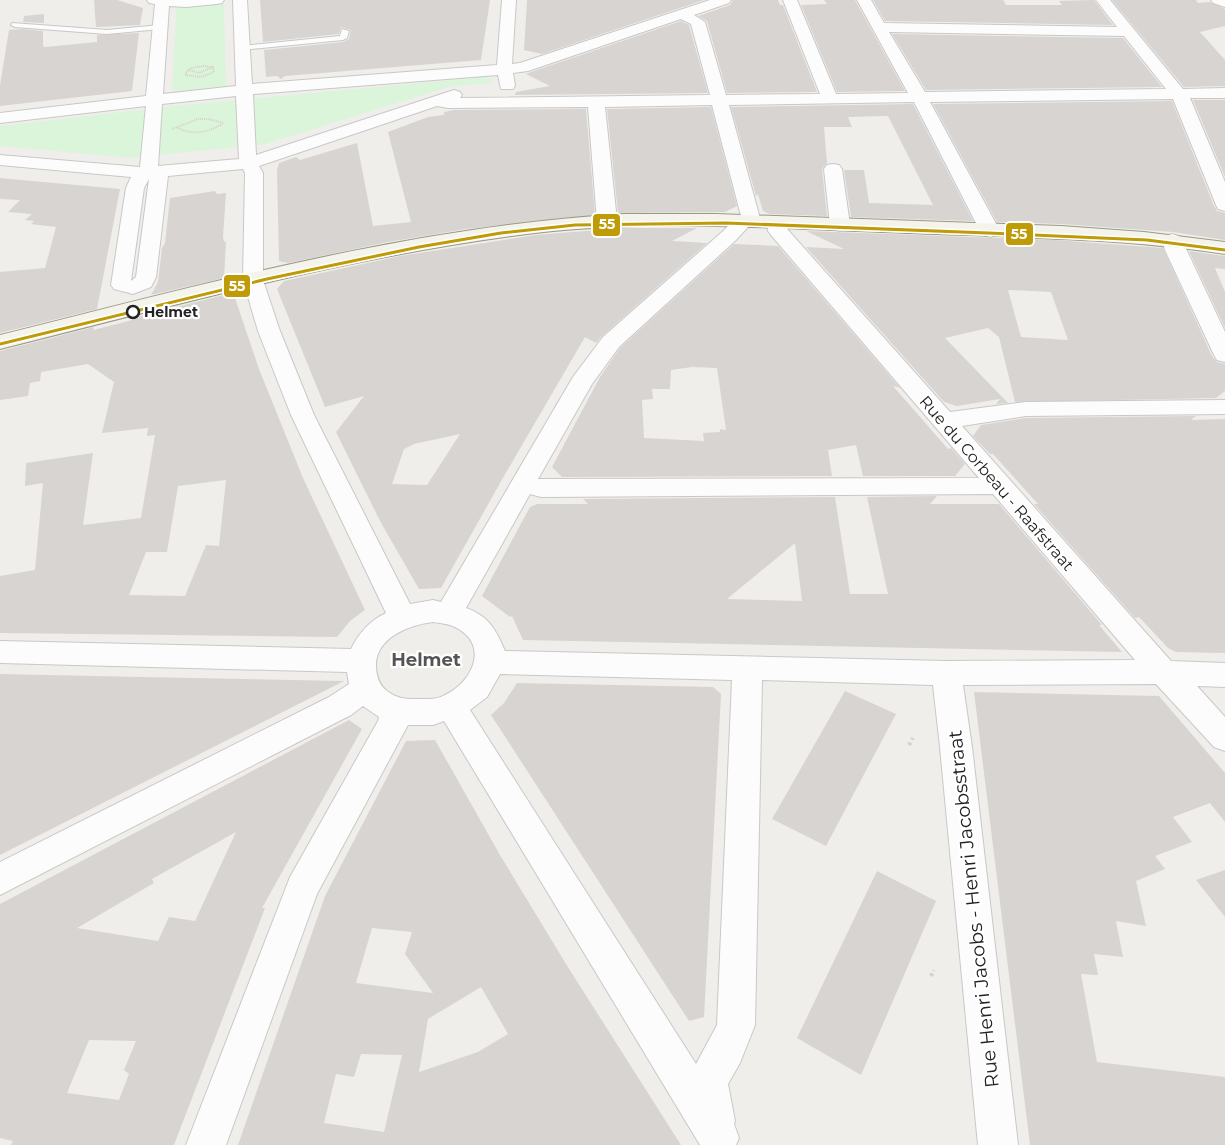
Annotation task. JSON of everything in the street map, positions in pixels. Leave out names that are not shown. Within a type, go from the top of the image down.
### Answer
[{"type":"street","points":[[152,173],[140,178],[134,197],[121,280],[121,285],[127,288],[137,287],[144,283],[146,277],[152,173],[149,169],[160,27],[158,1],[186,3],[217,0]]},
{"type":"street","points":[[240,0],[249,163],[254,174],[253,280],[259,302],[292,390],[323,458],[402,617]]},
{"type":"street","points":[[509,0],[504,70],[509,95]]},
{"type":"street","points":[[0,118],[244,90],[522,68],[724,0]]},
{"type":"street","points":[[790,0],[830,98]]},
{"type":"street","points":[[864,0],[919,97],[990,231]]},
{"type":"street","points":[[1103,0],[1183,100],[1225,205]]},
{"type":"street","points":[[1218,0],[1225,3]]},
{"type":"street","points":[[681,14],[698,22],[718,100],[744,222]]},
{"type":"street","points":[[880,27],[1129,32]]},
{"type":"street","points":[[0,160],[152,173],[249,163],[437,101],[448,103],[509,95],[596,101],[1225,93]]},
{"type":"street","points":[[596,101],[607,221]]},
{"type":"street","points":[[833,169],[840,225]]},
{"type":"street","points":[[0,342],[253,280],[449,240],[553,225],[607,221],[840,225],[1172,240],[1225,248]]},
{"type":"street","points":[[449,613],[581,382],[612,342],[744,222]]},
{"type":"street","name":"Rue du Corbeau - Raafstraat","points":[[777,223],[778,231],[943,421],[1164,674],[1185,693],[1225,738]]},
{"type":"street","points":[[1172,240],[1225,355]]},
{"type":"street","points":[[943,421],[1026,409],[1225,407]]},
{"type":"street","points":[[523,484],[541,488],[984,487],[999,485]]},
{"type":"street","points":[[0,879],[340,706],[363,675],[368,643],[383,628],[402,617],[417,613],[449,613],[467,620],[481,631],[490,646],[491,662],[479,688],[452,707],[434,713],[414,714],[396,711],[378,702],[363,675]]},
{"type":"street","points":[[0,652],[363,675]]},
{"type":"street","points":[[491,662],[946,672],[1225,675]]},
{"type":"street","points":[[719,1141],[708,1081],[726,1049],[736,1025],[747,667]]},
{"type":"street","name":"Rue Henri Jacobs - Henri Jacobsstraat","points":[[946,672],[956,747],[998,1145]]},
{"type":"street","points":[[452,707],[719,1141]]},
{"type":"street","points":[[206,1145],[302,888],[394,723],[396,711]]},
{"type":"lane","points":[[15,25],[107,32],[160,27]]},
{"type":"lane","points":[[242,48],[343,38],[346,31]]},
{"type":"path","points":[[188,70],[197,66],[213,67]]},
{"type":"path","points":[[188,70],[186,72],[190,77],[201,77],[212,74],[215,69],[213,67]]},
{"type":"path","points":[[188,70],[200,73],[213,67]]},
{"type":"path","points":[[171,129],[178,128],[191,121],[211,118],[223,123]]},
{"type":"path","points":[[178,128],[192,133],[212,131],[223,123],[228,122]]},
{"type":"path","points":[[909,745],[913,738]]},
{"type":"path","points":[[931,976],[934,970]]},
{"type":"green space","points":[[177,0],[224,0],[226,87],[172,92]]},
{"type":"green space","points":[[485,77],[494,79],[490,83],[452,86],[265,144],[131,158],[0,146],[0,126],[173,106]]},
{"type":"building","points":[[94,0],[117,0],[143,8],[140,25],[96,27]]},
{"type":"building","points":[[260,0],[490,0],[481,60],[285,76],[281,79],[277,76],[266,77],[264,50],[343,42],[349,39],[351,30],[341,27],[339,34],[263,42]]},
{"type":"building","points":[[527,0],[704,0],[542,54],[524,50]]},
{"type":"building","points":[[733,0],[778,0],[780,5],[783,5],[817,92],[727,93],[707,21],[698,16],[730,5]]},
{"type":"building","points":[[824,0],[855,0],[905,91],[837,92],[801,5],[827,4]]},
{"type":"building","points":[[873,0],[1003,0],[1006,5],[1062,5],[1059,1],[1094,0],[1113,25],[885,21]]},
{"type":"building","points":[[1112,0],[1196,0],[1198,3],[1210,2],[1225,9],[1225,26],[1200,32],[1225,60],[1225,86],[1184,87]]},
{"type":"building","points":[[44,14],[44,23],[23,22],[24,16]]},
{"type":"building","points":[[681,21],[689,25],[708,93],[515,95],[516,92],[550,86],[526,74],[528,73]]},
{"type":"building","points":[[9,30],[43,31],[43,46],[45,47],[97,42],[97,35],[139,33],[132,91],[0,106],[0,85]]},
{"type":"building","points":[[892,34],[1123,38],[1162,87],[926,90]]},
{"type":"building","points":[[1193,100],[1225,100],[1225,177]]},
{"type":"building","points":[[1172,101],[1214,206],[1217,211],[1225,213],[1225,240],[1173,232],[1061,224],[997,222],[933,104]]},
{"type":"building","points":[[913,104],[973,221],[851,217],[844,170],[864,170],[869,203],[933,205],[888,116],[848,117],[852,127],[824,127],[827,163],[822,169],[827,216],[770,214],[763,211],[758,194],[756,196],[731,107]]},
{"type":"building","points":[[711,107],[737,206],[725,212],[618,213],[607,109]]},
{"type":"building","points":[[586,109],[595,215],[466,229],[388,242],[288,263],[279,261],[277,170],[279,163],[296,157],[300,160],[357,143],[373,226],[411,222],[388,132],[428,117],[444,115],[444,112],[454,110]]},
{"type":"building","points":[[0,178],[120,189],[97,309],[0,333],[0,272],[45,268],[56,227],[31,224],[34,221],[25,220],[32,214],[8,212],[20,200],[0,199]]},
{"type":"building","points":[[215,191],[217,194],[226,193],[223,237],[224,242],[226,241],[224,278],[151,295],[158,282],[170,198]]},
{"type":"building","points":[[622,228],[697,228],[672,241],[707,243],[596,343],[585,337],[441,588],[419,589],[380,521],[336,432],[364,396],[325,407],[277,289],[284,281],[400,256],[535,235]],"holes":[[[460,434],[427,485],[392,484],[404,449],[414,444]]]},
{"type":"building","points":[[806,231],[1055,240],[1163,248],[1212,356],[1217,362],[1225,364],[1225,391],[1216,398],[1015,402],[999,337],[988,328],[945,338],[1008,403],[996,404],[1000,399],[957,406],[944,402],[806,247],[844,249]],"holes":[[[1008,290],[1051,292],[1068,340],[1021,337]]]},
{"type":"building","points":[[734,244],[778,246],[900,388],[893,386],[948,449],[951,448],[965,464],[955,476],[863,476],[856,445],[828,450],[832,476],[562,477],[552,467],[600,377],[620,348]],"holes":[[[692,367],[717,368],[726,430],[720,429],[720,432],[703,433],[704,441],[644,438],[642,400],[653,399],[652,389],[670,389],[671,370]]]},
{"type":"building","points":[[1189,251],[1225,256],[1225,269],[1215,268],[1225,292],[1225,328]]},
{"type":"building","points":[[224,295],[235,298],[259,369],[303,478],[365,610],[350,621],[337,637],[0,633],[0,576],[35,570],[43,483],[25,486],[26,463],[93,453],[83,525],[141,518],[155,435],[147,436],[148,428],[102,433],[114,382],[88,364],[41,372],[40,381],[30,383],[28,396],[0,400],[0,351],[94,327],[93,330],[139,318],[140,316]],"holes":[[[226,480],[219,546],[206,545],[185,596],[129,595],[146,552],[167,552],[178,486]]]},
{"type":"building","points":[[1196,416],[1191,420],[1225,419],[1225,653],[1176,652],[1168,648],[1139,617],[1135,618],[1034,504],[1038,504],[993,454],[990,454],[973,436],[981,425],[1026,418]]},
{"type":"building","points":[[937,496],[930,504],[999,504],[1102,625],[1099,625],[1122,652],[523,640],[512,616],[510,617],[482,596],[530,507],[537,504],[588,504],[583,499],[835,497],[850,594],[888,594],[867,497]],"holes":[[[795,543],[802,601],[727,599]]]},
{"type":"building","points":[[0,674],[142,677],[344,681],[0,855]]},
{"type":"building","points":[[517,683],[713,687],[721,694],[704,1017],[689,1021],[491,715],[504,703]]},
{"type":"building","points":[[845,691],[896,714],[826,846],[772,819]]},
{"type":"building","points":[[974,692],[1159,696],[1225,773],[1225,822],[1210,803],[1173,817],[1192,842],[1155,856],[1165,869],[1136,881],[1146,926],[1116,921],[1123,957],[1094,954],[1098,975],[1081,974],[1097,1062],[1225,1077],[1225,1145],[1030,1145]]},
{"type":"building","points":[[349,720],[362,729],[262,908],[265,908],[174,1145],[11,1145],[13,1141],[0,1138],[0,904]],"holes":[[[236,832],[195,921],[169,917],[158,941],[77,928],[154,883],[152,879]],[[89,1040],[136,1041],[124,1070],[129,1074],[119,1100],[67,1093]]]},
{"type":"building","points":[[435,740],[500,855],[566,964],[681,1145],[238,1145],[325,896],[406,741]],"holes":[[[372,928],[412,932],[405,954],[433,993],[356,983]],[[481,987],[508,1034],[478,1052],[419,1072],[428,1019]],[[361,1054],[402,1055],[384,1132],[324,1123],[336,1074],[354,1077]]]},
{"type":"building","points":[[1225,870],[1225,917],[1196,880]]},
{"type":"building","points":[[877,871],[936,901],[861,1075],[797,1038]]},
{"type":"transit line","name":"55","points":[[0,344],[267,279],[419,247],[501,233],[575,225],[726,223],[988,233],[1147,240],[1225,250]]},
{"type":"place","name":"Helmet","points":[[133,312]]},
{"type":"district","name":"Helmet","points":[[426,660]]}]
